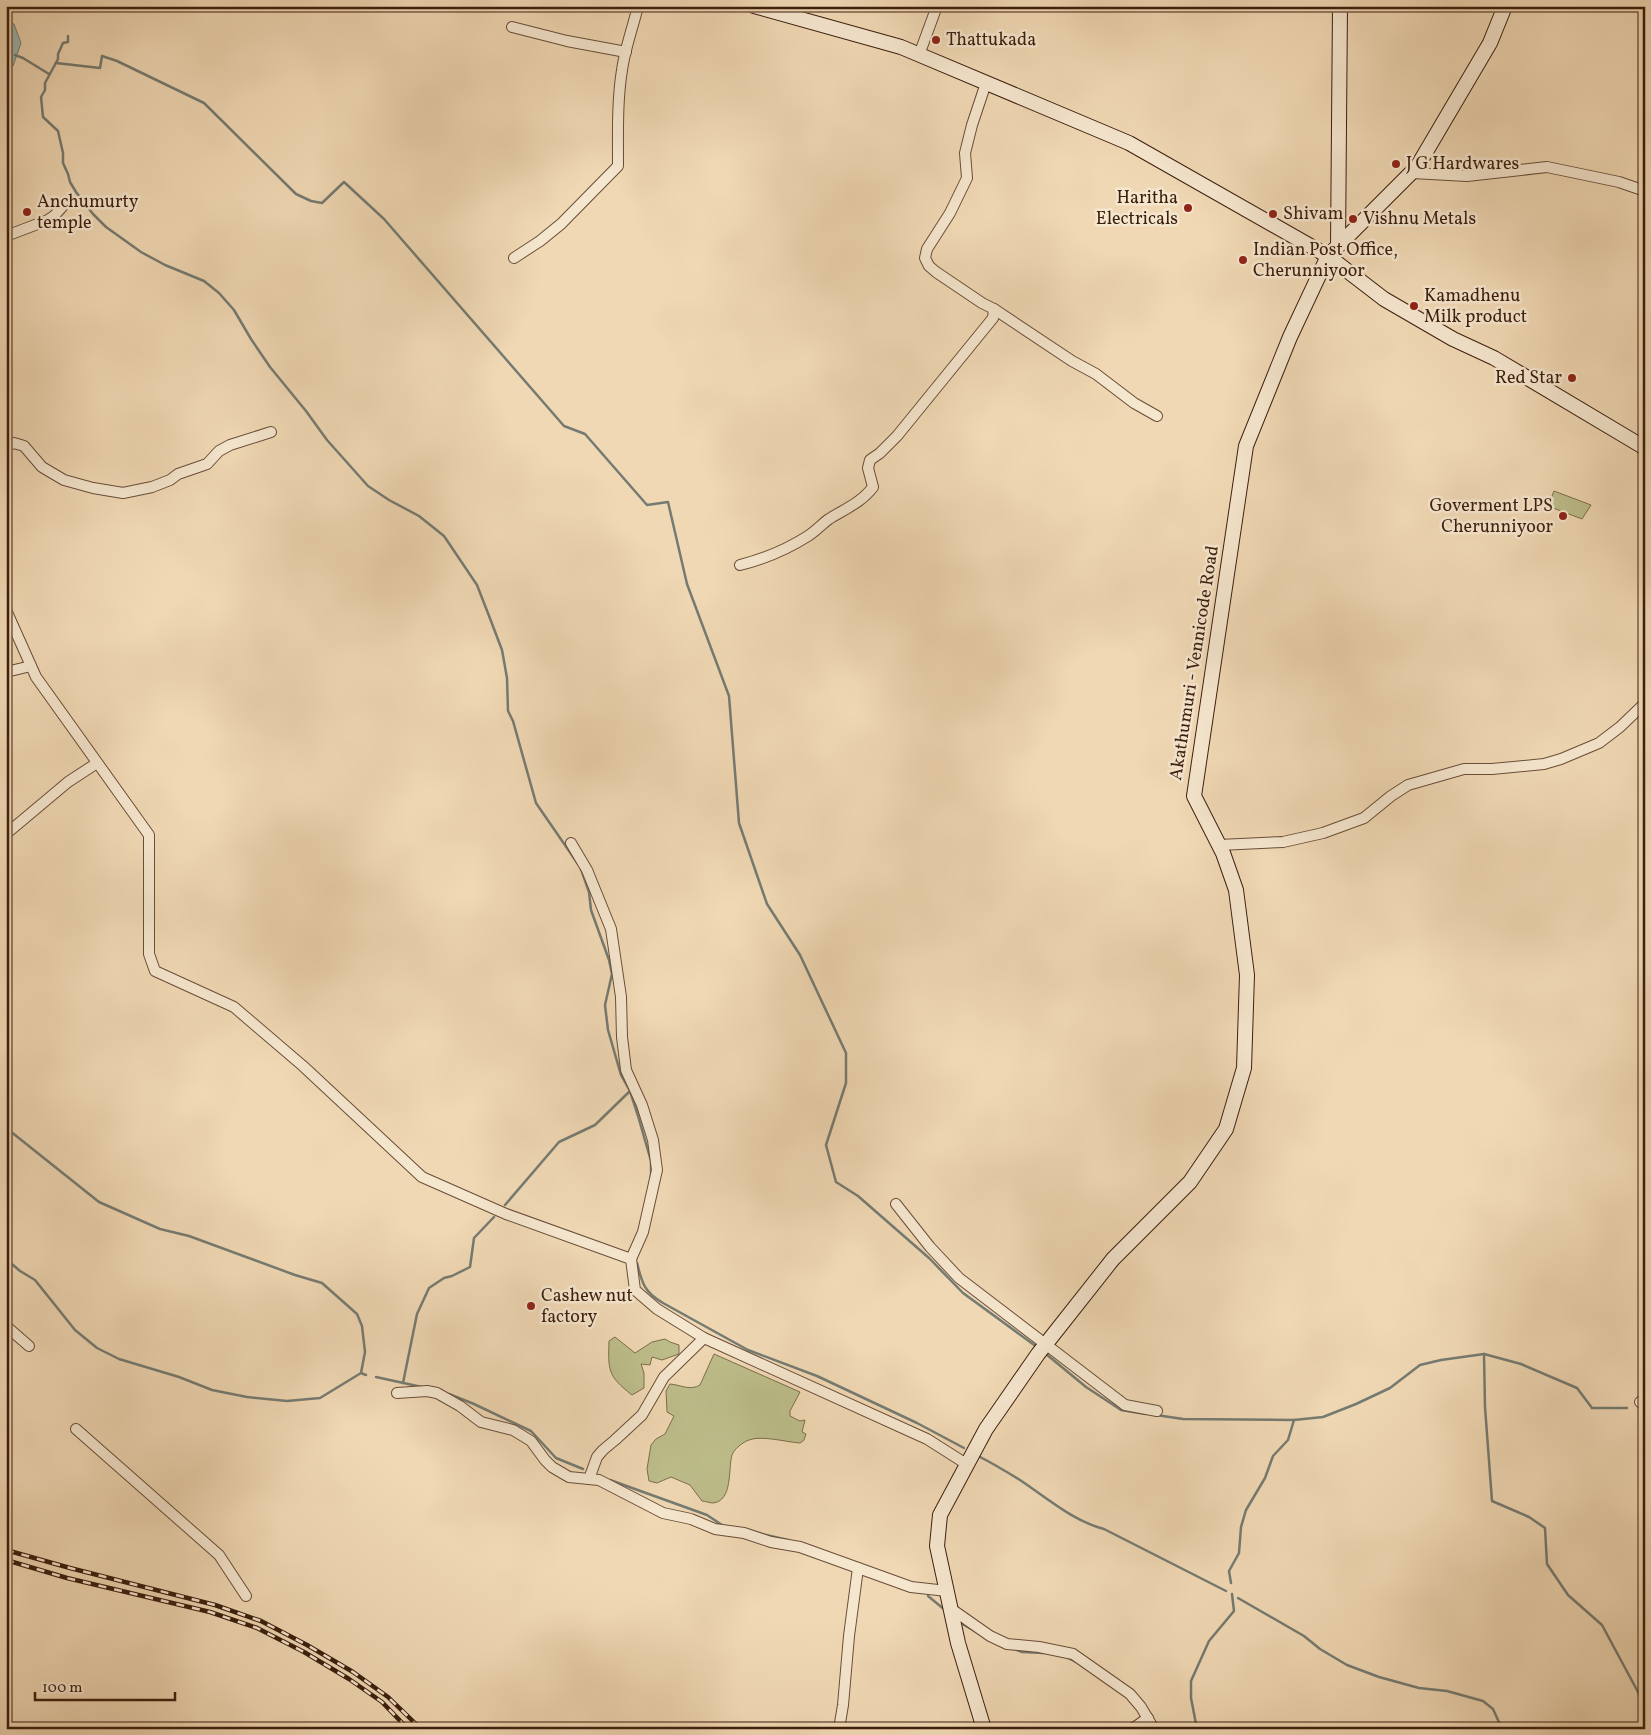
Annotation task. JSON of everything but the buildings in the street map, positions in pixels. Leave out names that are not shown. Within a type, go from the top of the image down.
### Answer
[{"type":"street","points":[[514,258],[540,241],[560,224],[618,166],[618,125],[622,70],[638,6]]},
{"type":"street","points":[[754,6],[901,47],[1129,143],[1333,251],[1384,299],[1453,340],[1494,358],[1645,448]]},
{"type":"street","points":[[919,55],[937,6]]},
{"type":"street","points":[[1333,251],[1340,6]]},
{"type":"street","points":[[1333,251],[1417,167],[1490,43],[1505,6]]},
{"type":"street","points":[[512,27],[567,41],[626,52]]},
{"type":"street","points":[[986,83],[965,153],[967,178],[950,213],[927,249],[925,258],[929,266],[982,303],[1072,361],[1096,374],[1134,403],[1157,416]]},
{"type":"street","points":[[1412,173],[1467,176],[1547,167],[1619,182],[1645,192]]},
{"type":"street","points":[[6,236],[48,220],[62,207]]},
{"type":"street","name":"Akathumuri - Vennicode Road","points":[[984,1729],[958,1642],[937,1546],[940,1515],[986,1429],[1047,1344],[1113,1259],[1190,1182],[1226,1129],[1244,1068],[1247,975],[1236,890],[1219,845],[1194,796],[1246,446],[1290,338],[1333,251]]},
{"type":"street","points":[[740,565],[766,558],[785,550],[867,495],[873,486],[868,468],[870,460],[897,436],[941,383],[993,318],[994,309]]},
{"type":"street","points":[[6,446],[14,443],[24,446],[42,467],[64,480],[93,488],[123,493],[152,487],[170,480],[178,474],[207,464],[219,451],[230,445],[271,432]]},
{"type":"street","points":[[6,610],[36,677],[149,835],[149,954],[156,972],[234,1007],[303,1066],[422,1177],[506,1214],[630,1259]]},
{"type":"street","points":[[6,672],[31,666]]},
{"type":"street","points":[[1219,845],[1283,842],[1323,833],[1364,818],[1408,785],[1464,769],[1492,769],[1544,764],[1561,760],[1599,742],[1620,727],[1645,703]]},
{"type":"street","points":[[6,834],[68,782],[98,763]]},
{"type":"street","points":[[571,843],[587,870],[611,929],[621,997],[622,1037],[626,1070],[642,1105],[653,1140],[657,1170],[643,1232],[630,1259],[635,1290],[657,1309],[704,1338],[927,1439],[968,1465]]},
{"type":"street","points":[[896,1204],[930,1247],[959,1278],[1047,1344],[1080,1372],[1126,1405],[1157,1411]]},
{"type":"street","points":[[6,1326],[28,1346]]},
{"type":"street","points":[[589,1479],[597,1457],[642,1416],[664,1377],[704,1338]]},
{"type":"street","points":[[397,1393],[427,1391],[437,1393],[460,1406],[481,1422],[513,1430],[531,1441],[545,1460],[560,1472],[569,1476],[599,1480],[663,1513],[691,1519],[715,1529],[744,1533],[771,1542],[800,1547],[911,1587],[947,1591]]},
{"type":"street","points":[[76,1429],[219,1555],[246,1596]]},
{"type":"street","points":[[839,1729],[843,1705],[848,1636],[858,1568]]},
{"type":"street","points":[[950,1608],[978,1628],[1007,1644],[1073,1654],[1130,1694],[1154,1729]]},
{"type":"street","points":[[1132,1729],[1148,1718]]},
{"type":"green space","points":[[1554,491],[1591,505],[1582,519],[1548,506]]},
{"type":"green space","points":[[615,1337],[635,1353],[652,1342],[665,1339],[679,1345],[679,1354],[662,1360],[652,1357],[650,1365],[641,1364],[644,1373],[644,1388],[632,1395],[618,1383],[611,1372],[609,1341]]},
{"type":"green space","points":[[714,1354],[800,1392],[790,1411],[790,1416],[800,1421],[805,1420],[802,1432],[806,1434],[804,1440],[800,1443],[760,1438],[749,1440],[742,1444],[732,1455],[727,1491],[724,1497],[713,1503],[702,1501],[690,1485],[671,1477],[657,1483],[649,1481],[647,1469],[651,1445],[656,1439],[665,1434],[674,1416],[667,1412],[666,1391],[670,1384],[689,1388],[700,1385]]},
{"type":"water","points":[[6,20],[14,24],[21,43],[13,66],[6,62]]},
{"type":"waterway","points":[[68,36],[68,42],[63,43],[58,59],[45,83],[45,90],[41,97],[43,117],[58,131],[63,153],[63,163],[76,192],[106,227],[141,252],[165,265],[204,281],[219,293],[234,310],[270,367],[327,440],[368,486],[419,516],[444,536],[477,585],[502,650],[507,678],[508,711],[513,721],[536,803],[578,864]]},
{"type":"waterway","points":[[15,55],[49,74]]},
{"type":"waterway","points":[[56,63],[100,68],[102,56],[117,61],[204,103],[296,194],[311,201],[322,203],[344,182],[384,219],[564,426],[585,434],[647,505],[668,502],[687,584],[729,696],[739,823],[767,904],[800,955],[846,1053],[846,1083],[826,1145],[836,1182],[858,1196],[929,1258],[963,1293],[1037,1347]]},
{"type":"waterway","points":[[581,869],[589,892],[591,910],[609,960],[612,974],[605,1005],[608,1030],[621,1075],[630,1091],[638,1116],[651,1161],[651,1176]]},
{"type":"waterway","points":[[505,1205],[559,1142],[595,1125],[630,1091]]},
{"type":"waterway","points":[[10,1131],[99,1202],[160,1229],[189,1236],[322,1283],[357,1314],[362,1326],[365,1352],[361,1373],[366,1375]]},
{"type":"waterway","points":[[403,1383],[417,1314],[429,1288],[444,1278],[470,1267],[474,1238],[494,1217]]},
{"type":"waterway","points":[[6,1259],[20,1271],[35,1280],[75,1330],[97,1348],[119,1359],[179,1377],[212,1390],[247,1397],[287,1401],[320,1398],[361,1373]]},
{"type":"waterway","points":[[637,1263],[640,1276],[648,1291],[663,1303],[748,1350],[817,1376],[917,1423],[964,1448]]},
{"type":"waterway","points":[[1046,1354],[1086,1387],[1121,1410],[1146,1414]]},
{"type":"waterway","points":[[1484,1354],[1521,1364],[1577,1388],[1592,1408],[1627,1408]]},
{"type":"waterway","points":[[1231,1583],[1229,1571],[1239,1553],[1241,1527],[1246,1510],[1265,1478],[1273,1456],[1288,1440],[1294,1420],[1323,1417],[1356,1404],[1390,1388],[1420,1365],[1484,1354],[1485,1407],[1492,1501],[1529,1517],[1545,1528],[1547,1564],[1568,1595],[1602,1625],[1645,1705]]},
{"type":"waterway","points":[[376,1377],[422,1387]]},
{"type":"waterway","points":[[449,1394],[531,1431],[556,1458],[583,1469]]},
{"type":"waterway","points":[[1156,1415],[1183,1419],[1294,1420]]},
{"type":"waterway","points":[[980,1457],[1020,1480],[1071,1515],[1104,1529],[1226,1591]]},
{"type":"waterway","points":[[610,1480],[707,1515],[725,1527]]},
{"type":"waterway","points":[[757,1533],[788,1540]]},
{"type":"waterway","points":[[1197,1729],[1191,1698],[1191,1681],[1209,1641],[1234,1611],[1232,1594]]},
{"type":"waterway","points":[[928,1596],[945,1610]]},
{"type":"waterway","points":[[1238,1598],[1304,1636],[1320,1649],[1347,1665],[1379,1677],[1419,1688],[1447,1691],[1483,1701],[1493,1709],[1502,1729]]},
{"type":"waterway","points":[[959,1622],[978,1633]]},
{"type":"waterway","points":[[1014,1649],[1022,1652],[1044,1653]]},
{"type":"waterway","points":[[1064,1656],[1077,1662]]},
{"type":"railway","points":[[6,1550],[215,1605],[261,1621],[353,1672],[388,1697],[421,1729]]},
{"type":"railway","points":[[6,1560],[67,1578],[210,1612],[257,1628],[304,1652],[349,1679],[382,1702],[408,1729]]},
{"type":"place","name":"Thattukada","points":[[936,40]]},
{"type":"place","name":"J G Hardwares","points":[[1396,164]]},
{"type":"place","name":"Haritha Electricals","points":[[1188,208]]},
{"type":"place","name":"Anchumurty temple","points":[[27,212]]},
{"type":"place","name":"Shivam","points":[[1273,214]]},
{"type":"place","name":"Vishnu Metals","points":[[1353,219]]},
{"type":"place","name":"Indian Post Office, Cherunniyoor","points":[[1243,260]]},
{"type":"place","name":"Kamadhenu Milk product","points":[[1414,306]]},
{"type":"place","name":"Red Star","points":[[1572,378]]},
{"type":"place","name":"Goverment LPS Cherunniyoor","points":[[1563,516]]},
{"type":"place","name":"Cashew nut factory","points":[[531,1306]]}]
